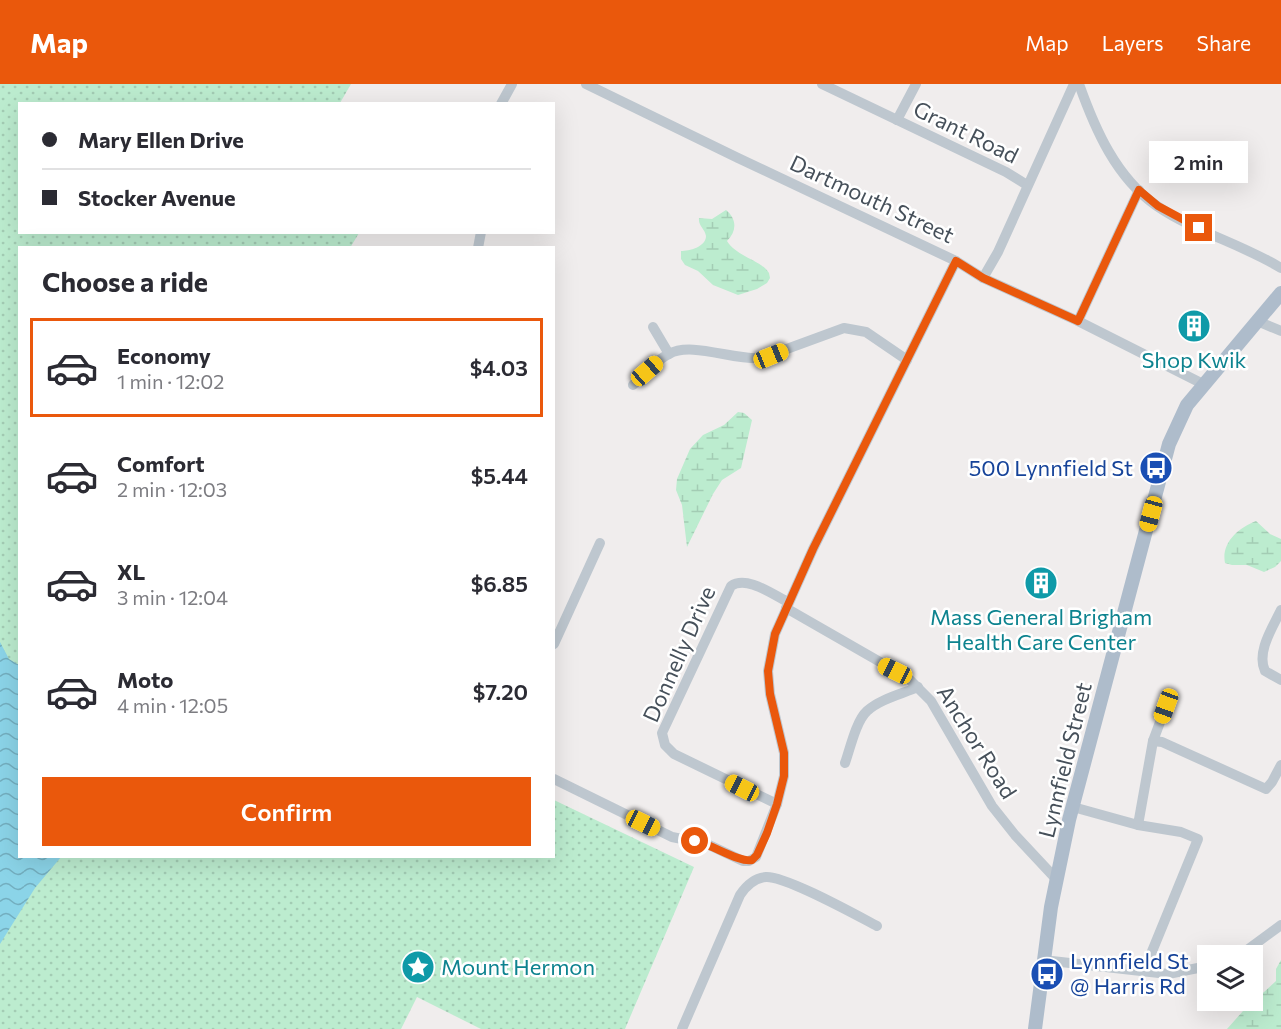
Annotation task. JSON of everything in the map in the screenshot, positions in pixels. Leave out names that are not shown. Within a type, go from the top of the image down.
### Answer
[{"type":"main road","name":"Lynnfield Street","points":[[1035,1029],[1043,960],[1073,807],[1169,444],[1187,405],[1281,293]]},
{"type":"street","points":[[502,102],[512,84]]},
{"type":"street","name":"Dartmouth Street","points":[[586,84],[956,261],[983,278],[1078,321],[1203,384]]},
{"type":"street","name":"Grant Road","points":[[822,84],[1006,172],[1027,185]]},
{"type":"street","points":[[897,120],[916,84]]},
{"type":"street","points":[[983,278],[998,252],[1074,84]]},
{"type":"street","points":[[1079,84],[1093,124],[1116,164],[1139,190],[1158,206],[1281,268]]},
{"type":"street","points":[[1078,321],[1139,190]]},
{"type":"street","points":[[555,779],[672,837],[719,848],[743,861],[752,860],[758,853],[777,804],[784,776],[781,735],[770,694],[768,671],[772,646],[787,605],[956,261]]},
{"type":"street","points":[[1257,321],[1281,331]]},
{"type":"street","points":[[653,327],[669,354]]},
{"type":"street","points":[[633,385],[669,354],[688,350],[749,359],[762,358],[844,328],[866,332],[907,360]]},
{"type":"street","points":[[555,642],[600,543]]},
{"type":"street","name":"Donnelly Drive","points":[[777,804],[674,754],[665,745],[662,733],[731,586],[738,582],[747,582],[787,605]]},
{"type":"street","name":"Anchor Road","points":[[787,605],[908,678],[918,687],[931,701],[992,806],[1015,835],[1057,880]]},
{"type":"street","points":[[1281,610],[1264,648],[1262,666],[1265,671],[1281,680]]},
{"type":"street","points":[[844,763],[860,721],[867,711],[918,687]]},
{"type":"street","points":[[1138,825],[1153,741],[1166,706]]},
{"type":"street","points":[[1153,741],[1162,742],[1266,789],[1281,765]]},
{"type":"street","points":[[1073,807],[1138,825],[1181,832],[1198,839],[1144,971]]},
{"type":"street","points":[[682,1029],[740,895],[747,885],[762,879],[773,878],[787,882],[877,926]]},
{"type":"street","points":[[1254,945],[1281,925]]},
{"type":"street","points":[[1043,960],[1168,974],[1197,968]]},
{"type":"green space","points":[[0,84],[351,84],[341,102],[18,102],[18,234],[358,234],[351,246],[18,246],[18,858],[555,858],[555,800],[694,867],[625,1029],[481,1029],[417,997],[401,1029],[0,1029]]},
{"type":"green space","points":[[726,210],[734,221],[733,233],[727,241],[737,251],[765,269],[770,278],[767,283],[757,289],[738,295],[713,285],[698,271],[685,265],[681,259],[681,251],[696,248],[705,240],[706,236],[699,218],[712,219]]},
{"type":"green space","points":[[738,412],[744,413],[752,420],[741,468],[722,480],[687,547],[682,505],[676,490],[677,479],[690,449],[703,435],[724,425]]},
{"type":"green space","points":[[1256,521],[1270,534],[1281,539],[1281,561],[1264,572],[1247,565],[1225,563],[1224,556],[1232,537]]},
{"type":"green space","points":[[1281,960],[1281,1029],[1227,1029],[1243,1011],[1263,1011],[1263,993],[1276,981],[1276,969]]},
{"type":"water","points":[[0,642],[9,659],[18,664],[18,858],[60,858],[35,888],[0,944]]},
{"type":"place","name":"Shop Kwik","points":[[1194,326]]},
{"type":"place","name":"500 Lynnfield St","points":[[1156,468]]},
{"type":"place","name":"Mass General Brigham Health Care Center","points":[[1041,583]]},
{"type":"place","name":"Mount Hermon","points":[[418,967]]},
{"type":"place","name":"Lynnfield St @ Harris Rd","points":[[1047,974]]},
{"type":"route","points":[[695,841],[719,848],[743,861],[752,860],[758,853],[777,804],[784,776],[784,753],[770,694],[768,671],[775,634],[813,549],[956,261],[983,278],[1078,321],[1139,190],[1158,206],[1199,228]]}]
